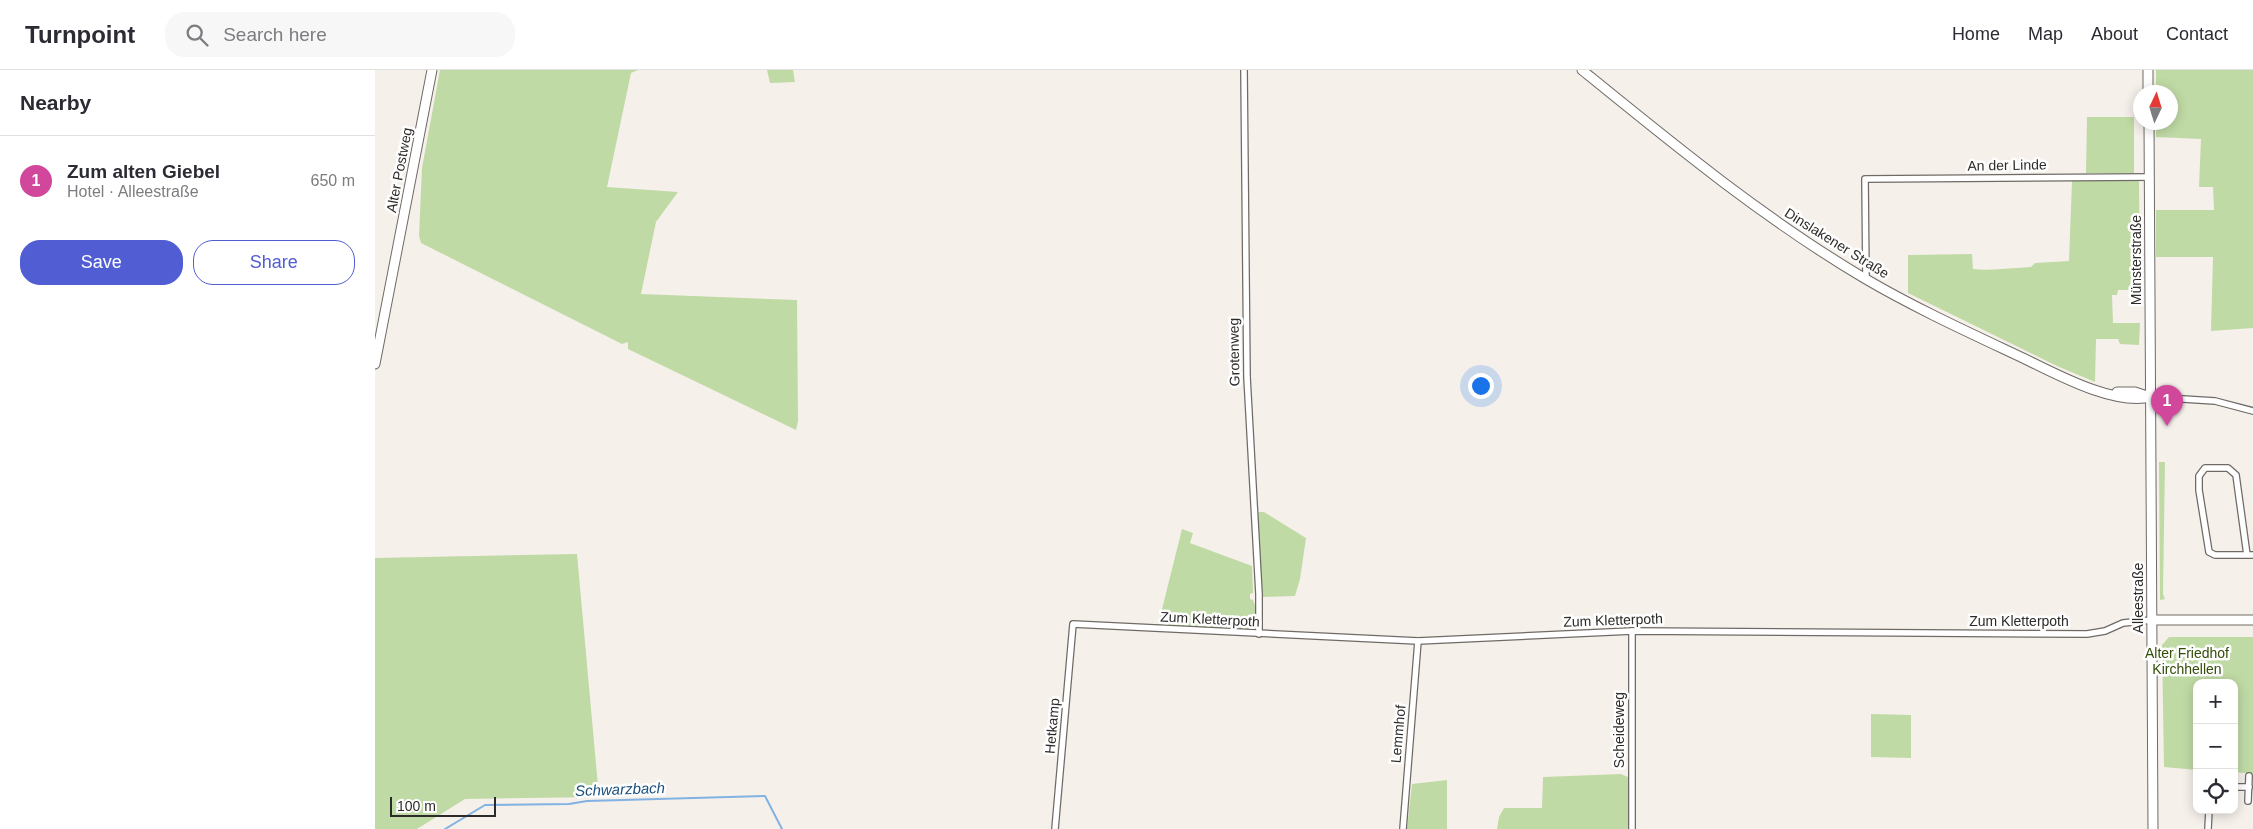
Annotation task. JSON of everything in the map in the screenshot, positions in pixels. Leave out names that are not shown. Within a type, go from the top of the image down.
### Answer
[{"type":"main road","name":"Alter Postweg","points":[[375,364],[432,70]]},
{"type":"main road","name":"Dinslakener Straße","points":[[1582,70],[1729,188],[1797,235],[1866,279],[1944,320],[2073,382],[2106,392],[2135,392],[2151,397]]},
{"type":"main road","points":[[2148,70],[2148,85]]},
{"type":"main road","name":"Münsterstraße","points":[[2149,130],[2151,397]]},
{"type":"main road","name":"Alleestraße","points":[[2151,397],[2153,829]]},
{"type":"main road","points":[[2152,620],[2253,620]]},
{"type":"street","name":"Grotenweg","points":[[1244,70],[1247,377],[1259,594],[1259,634]]},
{"type":"street","name":"An der Linde","points":[[1866,279],[1865,179],[2149,177]]},
{"type":"street","points":[[2151,397],[2215,401],[2253,411]]},
{"type":"street","points":[[2205,468],[2228,468],[2232,469],[2236,474],[2250,555],[2215,554],[2208,549],[2199,490],[2199,476],[2205,468]]},
{"type":"street","name":"Zum Kletterpoth","points":[[1073,624],[1418,641],[1632,631],[2087,634],[2105,631],[2123,623],[2152,620]]},
{"type":"street","name":"Hetkamp","points":[[1055,829],[1073,624]]},
{"type":"street","name":"Scheideweg","points":[[1632,631],[1632,829]]},
{"type":"street","name":"Lemmhof","points":[[1403,829],[1418,641]]},
{"type":"street","points":[[2248,801],[2249,776]]},
{"type":"street","points":[[2238,787],[2249,787]]},
{"type":"street","points":[[2209,814],[2209,829]]},
{"type":"green space","points":[[440,70],[638,70],[631,73],[607,187],[678,192],[656,222],[641,294],[797,300],[798,421],[796,430],[628,349],[628,342],[622,344],[421,243],[419,236],[422,168]]},
{"type":"green space","points":[[767,70],[793,70],[795,82],[770,83]]},
{"type":"green space","points":[[2156,70],[2253,70],[2253,328],[2211,331],[2213,257],[2156,257],[2156,210],[2214,210],[2213,187],[2199,187],[2201,139],[2156,137],[2156,130],[2178,130],[2178,85],[2156,85]]},
{"type":"green space","points":[[2087,117],[2133,117],[2134,173],[2086,173]]},
{"type":"green space","points":[[2072,181],[2139,181],[2140,290],[2118,290],[2117,295],[2112,295],[2113,323],[2140,323],[2139,345],[2120,344],[2118,339],[2096,339],[2095,382],[2057,366],[1908,293],[1908,255],[1972,254],[1973,269],[1980,270],[2031,267],[2035,263],[2069,261]]},
{"type":"green space","points":[[2159,462],[2165,462],[2163,594],[2165,599],[2160,600]]},
{"type":"green space","points":[[1259,512],[1264,512],[1306,538],[1300,579],[1295,596],[1262,597]]},
{"type":"green space","points":[[1182,529],[1193,533],[1190,543],[1252,566],[1253,593],[1250,594],[1250,599],[1253,600],[1256,615],[1255,623],[1251,630],[1158,625]]},
{"type":"green space","points":[[577,554],[599,797],[465,799],[417,829],[375,829],[375,558]]},
{"type":"green space","name":"Alter Friedhof Kirchhellen","points":[[2169,637],[2253,637],[2253,774],[2238,772],[2238,679],[2193,679],[2193,770],[2164,767],[2162,645]]},
{"type":"green space","points":[[1871,714],[1911,715],[1911,758],[1871,757]]},
{"type":"green space","points":[[1621,774],[1628,777],[1628,829],[1497,829],[1499,817],[1504,808],[1542,808],[1543,777]]},
{"type":"green space","points":[[1447,780],[1447,829],[1407,829],[1412,784]]},
{"type":"waterway","name":"Schwarzbach","points":[[445,829],[485,805],[569,804],[587,801],[765,796],[782,829]]},
{"type":"place","name":"Zum alten Giebel","points":[[2167,426]]}]
